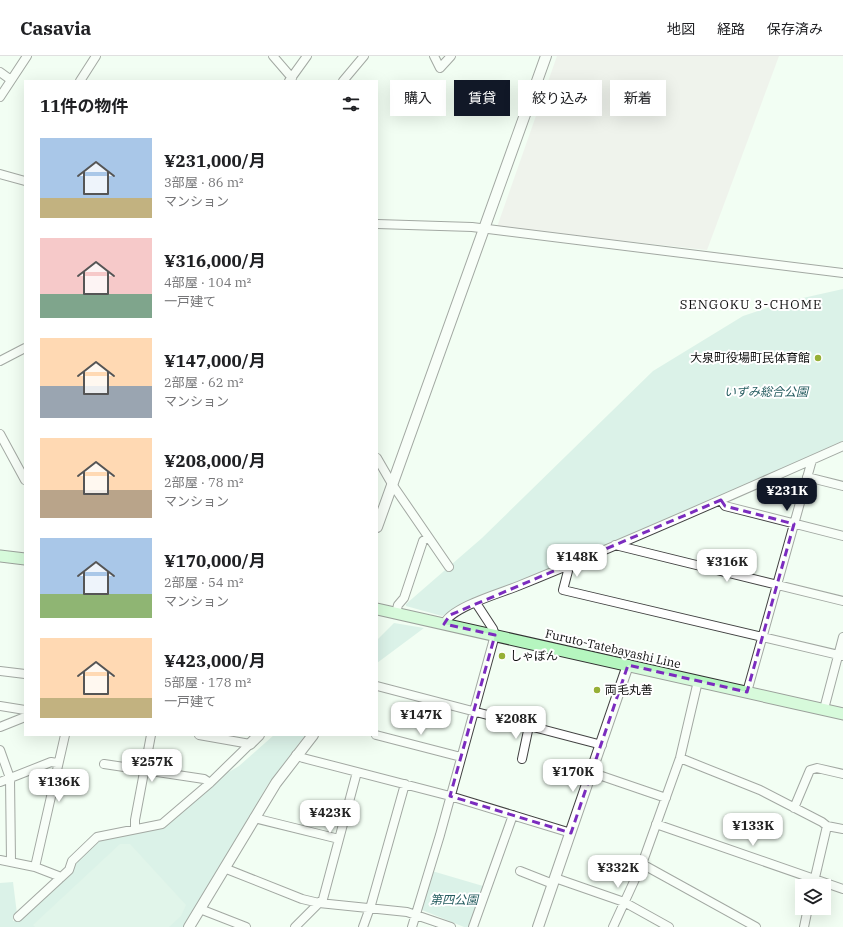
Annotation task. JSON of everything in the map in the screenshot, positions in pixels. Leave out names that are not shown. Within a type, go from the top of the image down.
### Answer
[{"type":"main road","points":[[0,556],[24,559]]},
{"type":"main road","name":"Furuto-Tatebayashi Line","points":[[378,609],[843,714]]},
{"type":"street","points":[[81,80],[96,56]]},
{"type":"street","points":[[273,56],[290,79],[307,56]]},
{"type":"street","points":[[344,80],[364,56]]},
{"type":"street","points":[[434,56],[440,68],[451,56]]},
{"type":"street","points":[[378,524],[546,56]]},
{"type":"street","points":[[0,97],[11,80],[22,58]]},
{"type":"street","points":[[0,72],[11,80]]},
{"type":"street","points":[[0,174],[24,181]]},
{"type":"street","points":[[378,224],[484,229],[843,273]]},
{"type":"street","points":[[0,361],[24,349]]},
{"type":"street","points":[[0,434],[24,478]]},
{"type":"street","points":[[444,624],[450,615],[476,603],[566,567],[843,446]]},
{"type":"street","points":[[378,460],[392,484],[449,567]]},
{"type":"street","points":[[746,692],[812,460]]},
{"type":"street","points":[[807,477],[843,486]]},
{"type":"street","points":[[720,500],[725,506],[843,536]]},
{"type":"street","points":[[396,613],[398,606],[404,598],[423,541],[428,537]]},
{"type":"street","points":[[615,545],[843,601]]},
{"type":"street","points":[[566,567],[568,572],[562,590],[841,655]]},
{"type":"street","points":[[412,927],[417,915],[495,635],[493,629],[476,603]]},
{"type":"street","points":[[824,709],[841,655],[843,638]]},
{"type":"street","points":[[538,927],[593,773],[628,665]]},
{"type":"street","points":[[0,671],[24,674]]},
{"type":"street","points":[[613,927],[642,864],[680,758],[698,681]]},
{"type":"street","points":[[378,686],[602,745]]},
{"type":"street","points":[[0,706],[24,710]]},
{"type":"street","points":[[0,727],[24,717]]},
{"type":"street","points":[[522,759],[529,726]]},
{"type":"street","points":[[34,867],[57,763],[65,736]]},
{"type":"street","points":[[135,830],[150,736]]},
{"type":"street","points":[[212,736],[225,737],[250,744]]},
{"type":"street","points":[[18,917],[69,870],[72,861],[97,838],[162,824],[210,783],[258,736]]},
{"type":"street","points":[[189,927],[254,818],[296,755],[312,736]]},
{"type":"street","points":[[378,736],[460,757]]},
{"type":"street","points":[[0,750],[10,778],[11,862]]},
{"type":"street","points":[[296,755],[450,796],[571,833]]},
{"type":"street","points":[[680,758],[760,790],[827,826],[843,829]]},
{"type":"street","points":[[0,782],[52,762],[57,763]]},
{"type":"street","points":[[104,764],[204,779],[210,783]]},
{"type":"street","points":[[794,808],[810,770],[817,768],[843,774]]},
{"type":"street","points":[[295,927],[323,899],[357,772]]},
{"type":"street","points":[[593,773],[666,798]]},
{"type":"street","points":[[363,927],[370,909],[404,784]]},
{"type":"street","points":[[473,927],[513,815]]},
{"type":"street","points":[[254,818],[339,839]]},
{"type":"street","points":[[656,824],[803,879]]},
{"type":"street","points":[[815,879],[827,826]]},
{"type":"street","points":[[0,860],[34,867],[61,877]]},
{"type":"street","points":[[642,864],[756,927]]},
{"type":"street","points":[[224,868],[278,890],[319,903],[391,910],[417,915],[452,927]]},
{"type":"street","points":[[520,871],[624,902],[670,927]]},
{"type":"street","points":[[831,887],[843,889]]},
{"type":"street","points":[[200,909],[235,925],[246,927]]},
{"type":"street","points":[[804,927],[807,915]]},
{"type":"highlighted area","points":[[721,500],[725,506],[794,524],[747,692],[628,665],[571,833],[450,796],[495,635],[444,624],[450,615],[476,603]]},
{"type":"shaded area","points":[[557,56],[779,56],[707,250],[497,227],[536,116],[602,116],[602,80],[549,80]]},
{"type":"green space","name":"いずみ総合公園","points":[[843,289],[843,441],[574,561],[475,600],[442,616],[406,606],[406,604],[482,538],[653,371],[743,316],[785,302]]},
{"type":"green space","points":[[394,623],[424,628],[378,662],[378,639]]},
{"type":"green space","points":[[273,736],[304,736],[267,786],[184,927],[0,927],[0,883],[13,882],[17,914],[13,915],[13,921],[23,918],[71,874],[75,864],[97,842],[165,826],[252,749],[229,772],[239,766]]},
{"type":"green space","points":[[120,844],[130,844],[186,905],[181,916],[169,927],[35,927],[33,925]]},
{"type":"green space","name":"第四公園","points":[[432,871],[483,886],[469,927],[464,927],[422,910]]},
{"type":"place","name":"大泉町役場町民体育館","points":[[818,358]]},
{"type":"place","name":"しゃぼん","points":[[502,656]]},
{"type":"place","name":"両毛丸善","points":[[597,690]]},
{"type":"district","name":"SENGOKU 3-CHOME","points":[[751,304]]}]
